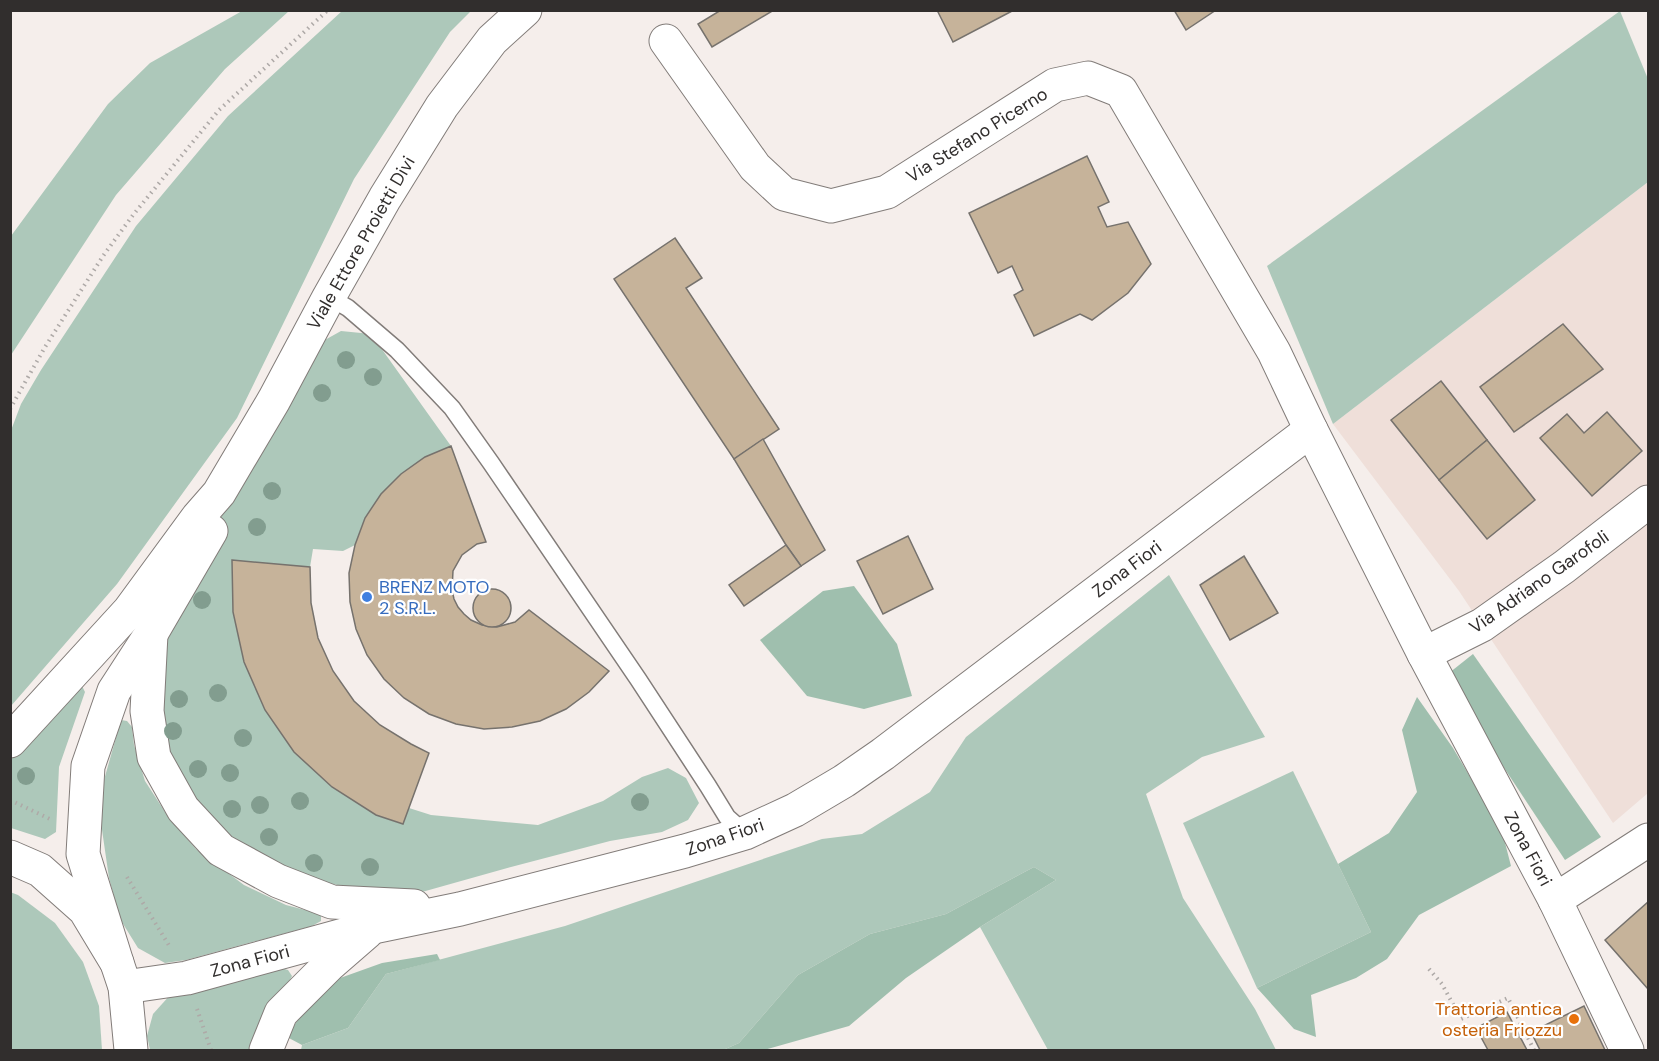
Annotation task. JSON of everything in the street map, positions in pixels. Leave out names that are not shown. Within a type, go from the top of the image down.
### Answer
[{"type":"street","name":"Viale Ettore Proietti Divi","points":[[10,741],[129,611],[198,517],[219,493],[274,400],[385,198],[442,106],[492,40],[525,10]]},
{"type":"street","name":"Via Stefano Picerno","points":[[666,41],[755,167],[784,194],[831,206],[887,192],[1055,85],[1088,78],[1121,91],[1274,352],[1311,430]]},
{"type":"street","name":"Zona Fiori","points":[[121,975],[187,978],[373,927],[460,909],[685,851],[745,833],[795,810],[844,781],[883,754],[1311,430],[1424,654],[1555,900],[1627,1050]]},
{"type":"street","name":"Viale Ettore Proietti Divi","points":[[121,975],[83,854],[88,766],[114,692],[151,634],[216,522],[219,493]]},
{"type":"street","name":"Via Adriano Garofoli","points":[[1424,654],[1482,625],[1564,567],[1648,502]]},
{"type":"street","name":"Zona Fiori","points":[[151,634],[147,711],[154,757],[183,809],[221,850],[278,881],[332,902],[460,909]]},
{"type":"street","name":"Zona Fiori","points":[[1555,900],[1648,840]]},
{"type":"street","points":[[10,857],[40,870],[86,910],[121,975],[131,1050]]},
{"type":"street","name":"Zona Fiori","points":[[266,1050],[281,1013],[329,965],[373,927]]},
{"type":"lane","points":[[329,297],[348,308],[398,350],[452,408],[492,463],[638,679],[727,817],[745,833]]},
{"type":"path","points":[[10,409],[45,347],[103,256],[133,215],[219,110],[328,10]]},
{"type":"path","points":[[1430,969],[1442,984],[1461,1019],[1508,998],[1534,1050]]},
{"type":"shaded area","points":[[1648,182],[1648,793],[1613,823],[1459,591],[1333,424]]},
{"type":"green space","points":[[242,11],[289,11],[225,69],[116,195],[11,355],[11,236],[108,104],[150,63]]},
{"type":"green space","points":[[342,11],[471,11],[450,32],[354,179],[237,418],[117,584],[11,706],[10,433],[21,404],[136,226],[228,116]]},
{"type":"green space","points":[[1620,11],[1648,79],[1648,182],[1333,424],[1267,266]]},
{"type":"green space","points":[[341,331],[371,334],[451,446],[425,457],[401,474],[381,494],[365,518],[355,545],[343,551],[313,549],[310,567],[232,561],[233,612],[244,662],[265,710],[294,752],[332,787],[376,815],[402,824],[409,808],[431,815],[538,825],[603,801],[642,777],[668,768],[686,778],[699,803],[688,820],[662,832],[610,841],[422,892],[367,892],[312,879],[254,852],[209,822],[155,727],[171,612],[314,346]]},
{"type":"green space","points":[[1169,575],[1265,737],[1202,757],[1146,794],[1183,898],[1255,1009],[1276,1050],[1048,1050],[980,927],[1056,880],[1034,867],[946,914],[870,934],[798,975],[739,1043],[723,1050],[301,1050],[302,1045],[348,1028],[386,974],[565,926],[822,839],[862,834],[930,792],[966,737]]},
{"type":"green space","points":[[854,586],[897,644],[912,696],[864,709],[807,696],[760,640],[823,591]]},
{"type":"green space","points":[[1473,654],[1601,837],[1565,860],[1444,677]]},
{"type":"green space","points":[[82,686],[85,692],[59,767],[56,832],[45,839],[11,828],[10,755]]},
{"type":"green space","points":[[1417,697],[1453,748],[1502,831],[1511,866],[1419,915],[1387,959],[1356,978],[1311,995],[1316,1037],[1294,1029],[1257,988],[1371,932],[1338,864],[1389,833],[1417,792],[1402,730]]},
{"type":"green space","points":[[121,720],[127,721],[132,727],[134,745],[145,781],[169,818],[196,849],[244,885],[286,905],[321,915],[321,921],[312,926],[186,960],[165,963],[138,948],[120,919],[109,878],[101,823],[102,787]]},
{"type":"green space","points":[[1293,771],[1371,932],[1257,988],[1183,823]]},
{"type":"green space","points":[[1034,867],[1056,880],[980,927],[906,978],[849,1026],[764,1050],[723,1050],[739,1043],[798,975],[870,934],[946,914]]},
{"type":"green space","points":[[10,892],[18,895],[55,923],[83,962],[99,1006],[102,1050],[11,1050]]},
{"type":"green space","points":[[437,954],[440,960],[386,974],[348,1028],[302,1045],[287,1037],[305,1008],[329,982],[382,963]]},
{"type":"green space","points":[[281,968],[288,970],[292,976],[253,1050],[150,1050],[147,1036],[153,1014],[171,994]]},
{"type":"building","points":[[721,10],[774,10],[712,47],[698,24]]},
{"type":"building","points":[[937,10],[1014,10],[953,42]]},
{"type":"building","points":[[1174,10],[1216,10],[1186,30]]},
{"type":"building","points":[[1087,156],[1109,202],[1098,207],[1107,227],[1128,222],[1151,264],[1128,293],[1092,320],[1080,314],[1034,336],[1014,295],[1023,290],[1012,266],[998,273],[969,213]]},
{"type":"building","points":[[675,238],[702,278],[686,288],[779,429],[734,459],[614,279]]},
{"type":"building","points":[[1563,324],[1603,369],[1514,432],[1480,387]]},
{"type":"building","points":[[1441,381],[1487,440],[1439,480],[1391,420]]},
{"type":"building","points":[[1607,412],[1642,451],[1592,496],[1540,438],[1567,414],[1584,433]]},
{"type":"building","points":[[763,439],[825,550],[801,566],[734,459]]},
{"type":"building","points":[[1487,440],[1535,500],[1487,539],[1439,480]]},
{"type":"building","points":[[451,446],[486,542],[477,544],[462,555],[453,571],[452,590],[458,607],[471,620],[482,625],[497,627],[515,622],[529,610],[609,671],[589,692],[566,709],[540,721],[512,727],[484,729],[456,724],[429,714],[404,698],[384,679],[367,655],[356,629],[350,602],[349,573],[355,545],[365,518],[381,494],[401,474],[425,457]]},
{"type":"building","points":[[908,536],[933,589],[883,614],[857,561]]},
{"type":"building","points":[[786,545],[801,566],[744,606],[729,585]]},
{"type":"building","points":[[1244,556],[1278,613],[1230,640],[1200,585]]},
{"type":"building","points":[[232,560],[310,567],[311,603],[318,638],[333,671],[354,701],[380,725],[429,753],[403,824],[376,815],[332,787],[294,752],[265,710],[244,662],[233,612]]},
{"type":"building","points":[[492,589],[506,594],[511,608],[506,622],[492,627],[478,622],[473,608],[478,594]]},
{"type":"building","points":[[1648,902],[1648,989],[1605,940]]},
{"type":"building","name":"Trattoria antica osteria Friozzu","points":[[1584,1006],[1605,1050],[1540,1050],[1531,1032]]},
{"type":"building","points":[[1507,1012],[1527,1050],[1488,1050],[1476,1028]]},
{"type":"place","name":"BRENZ MOTO 2 S.R.L.","points":[[367,597]]},
{"type":"place","name":"Trattoria antica osteria Friozzu","points":[[1574,1019]]}]
